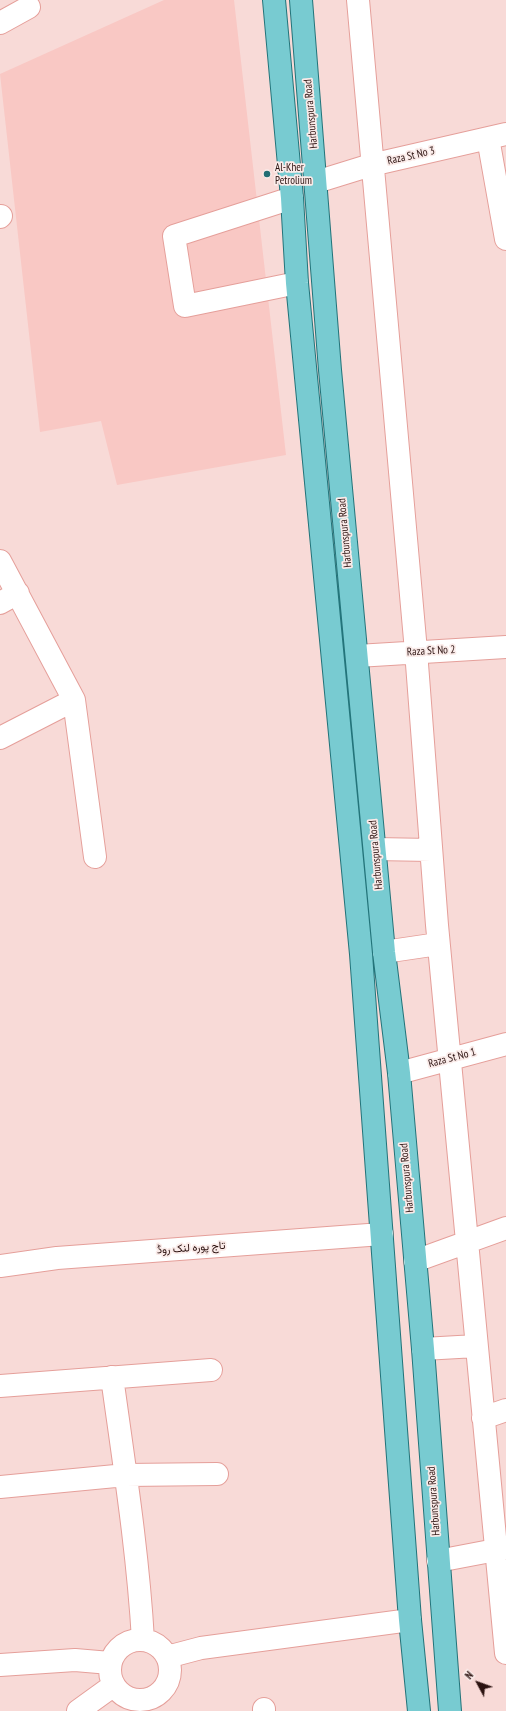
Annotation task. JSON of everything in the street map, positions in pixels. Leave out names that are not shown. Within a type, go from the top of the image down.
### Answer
[{"type":"main road","name":"Harbunspura Road","points":[[274,0],[292,198],[297,283],[307,373],[371,1077],[410,1620],[419,1711]]},
{"type":"main road","name":"Harbunspura Road","points":[[301,0],[330,370],[384,952],[398,1073],[423,1349],[450,1711]]},
{"type":"main road","points":[[307,373],[330,370]]},
{"type":"main road","points":[[371,1077],[398,1073]]},
{"type":"street","points":[[358,0],[371,165],[416,651],[438,944],[483,1418],[501,1549],[506,1653]]},
{"type":"street","points":[[0,23],[29,7]]},
{"type":"street","points":[[497,136],[506,239]]},
{"type":"street","name":"Raza St No 3","points":[[316,182],[371,165],[497,136]]},
{"type":"street","points":[[292,198],[174,236],[185,306],[297,283]]},
{"type":"street","points":[[0,561],[9,598],[74,700],[95,857]]},
{"type":"street","name":"Raza St No 2","points":[[357,656],[416,651],[506,647]]},
{"type":"street","points":[[0,738],[74,700]]},
{"type":"street","points":[[375,849],[431,850]]},
{"type":"street","points":[[384,952],[438,944]]},
{"type":"street","name":"Raza St No 1","points":[[398,1073],[506,1044]]},
{"type":"street","points":[[415,1261],[506,1228]]},
{"type":"street","name":"تاج پورہ لنک روڈ","points":[[0,1266],[57,1258],[382,1234]]},
{"type":"street","points":[[423,1349],[476,1346]]},
{"type":"street","points":[[0,1386],[211,1370]]},
{"type":"street","points":[[112,1377],[126,1475],[142,1610],[143,1640]]},
{"type":"street","points":[[483,1418],[506,1410]]},
{"type":"street","points":[[0,1487],[126,1475],[217,1474]]},
{"type":"street","points":[[438,1561],[501,1549]]},
{"type":"street","points":[[167,1657],[185,1651],[208,1647],[410,1620]]},
{"type":"street","points":[[134,1640],[143,1640],[160,1648],[167,1657],[170,1670],[166,1684],[146,1705],[122,1694],[114,1685],[110,1674],[110,1663],[117,1650],[134,1640]]},
{"type":"street","points":[[0,1665],[75,1660],[110,1663]]},
{"type":"street","points":[[78,1711],[114,1685]]},
{"type":"shaded area","points":[[164,0],[234,0],[286,455],[117,485],[101,421],[40,432],[0,74]]},
{"type":"place","name":"Al-Kher Petrolium","points":[[267,174]]}]
